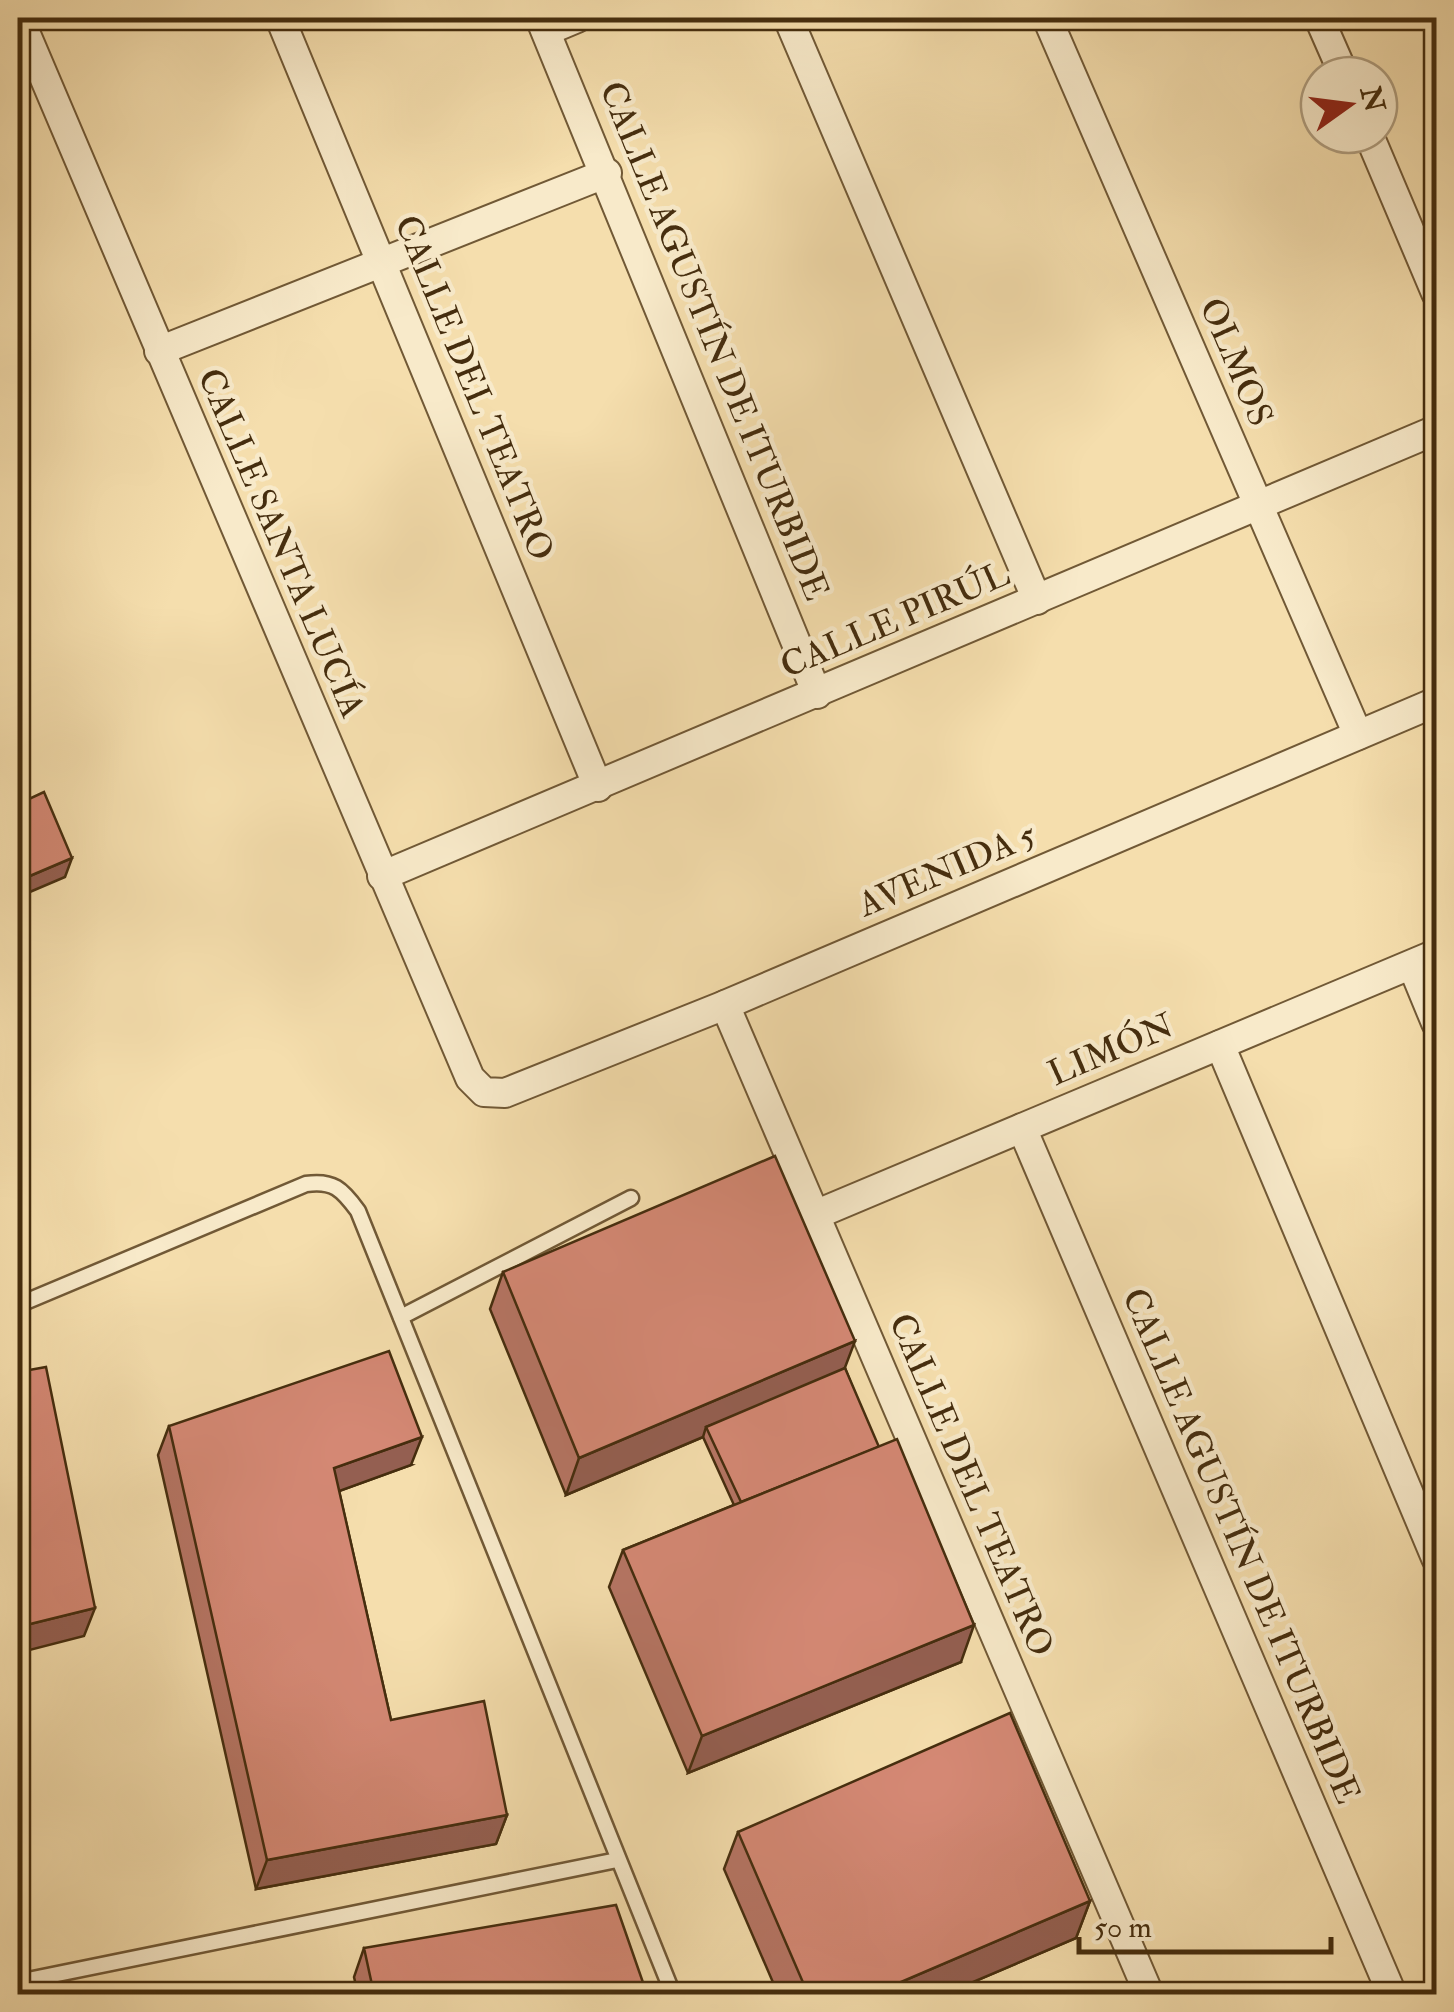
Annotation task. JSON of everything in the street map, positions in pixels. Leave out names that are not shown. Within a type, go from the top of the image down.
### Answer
[{"type":"street","name":"CALLE SANTA LUCÍA","points":[[20,18],[382,876],[470,1078],[484,1092]]},
{"type":"street","name":"CALLE DEL TEATRO","points":[[280,18],[598,787]]},
{"type":"street","points":[[543,24],[578,18]]},
{"type":"street","points":[[788,18],[1037,600]]},
{"type":"street","name":"OLMOS","points":[[1046,18],[1358,735]]},
{"type":"street","points":[[1319,18],[1335,55]]},
{"type":"street","name":"CALLE AGUSTÍN DE ITURBIDE","points":[[543,24],[817,694]]},
{"type":"street","points":[[1377,155],[1436,293]]},
{"type":"street","points":[[159,350],[607,174]]},
{"type":"street","name":"CALLE PIRÚL","points":[[382,876],[1436,430]]},
{"type":"street","name":"AVENIDA 5","points":[[484,1092],[505,1093],[725,1006],[1436,702]]},
{"type":"street","points":[[1424,959],[1436,1023]]},
{"type":"street","name":"LIMÓN","points":[[815,1215],[1424,959]]},
{"type":"street","name":"CALLE DEL TEATRO","points":[[725,1006],[1149,1994]]},
{"type":"street","points":[[1220,1045],[1436,1558]]},
{"type":"street","name":"CALLE AGUSTÍN DE ITURBIDE","points":[[1022,1128],[1392,1994]]},
{"type":"lane","points":[[18,1305],[306,1184],[326,1182],[342,1189],[358,1210],[672,1994]]},
{"type":"lane","points":[[401,1317],[631,1198]]},
{"type":"lane","points":[[18,1982],[617,1860]]},
{"type":"building","points":[[44,792],[72,858],[18,881],[18,804]]},
{"type":"building","points":[[775,1156],[855,1341],[579,1458],[503,1272]]},
{"type":"building","points":[[389,1351],[422,1437],[334,1468],[391,1720],[484,1701],[507,1815],[267,1860],[169,1426]]},
{"type":"building","points":[[46,1367],[95,1608],[18,1627],[18,1372]]},
{"type":"building","points":[[845,1368],[879,1447],[741,1502],[706,1427]]},
{"type":"building","points":[[897,1439],[974,1625],[702,1736],[623,1550]]},
{"type":"building","points":[[1010,1713],[1090,1901],[873,1994],[808,1994],[738,1832]]},
{"type":"building","points":[[616,1905],[647,1994],[374,1994],[364,1948]]}]
